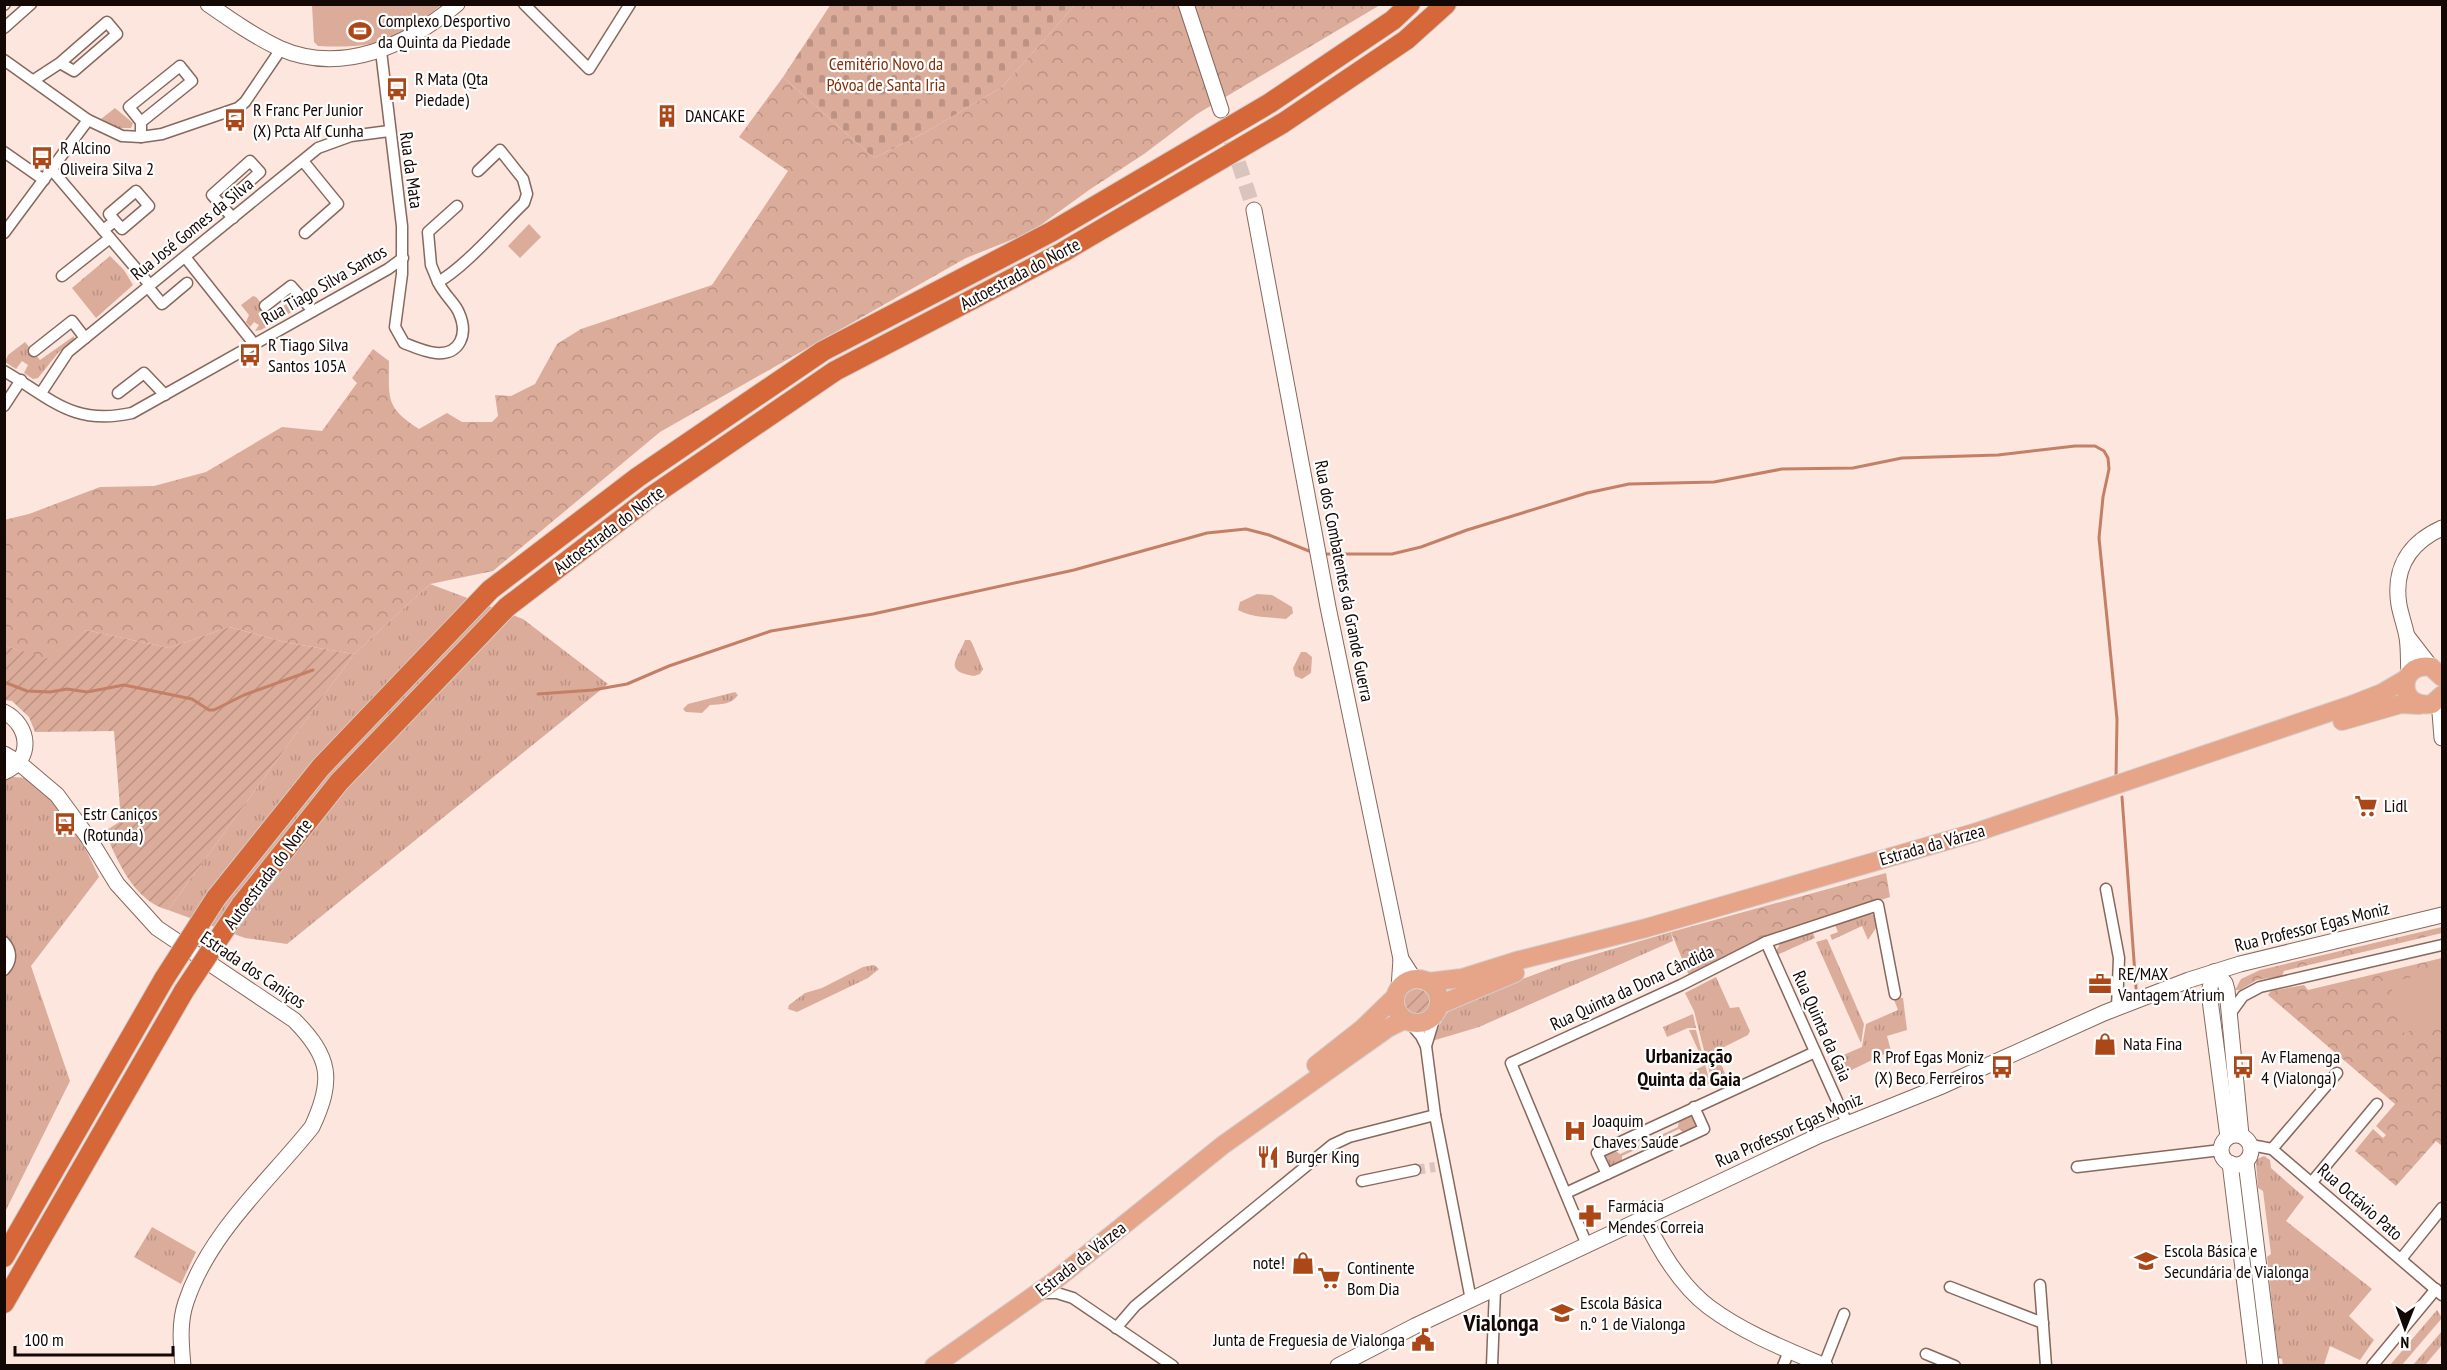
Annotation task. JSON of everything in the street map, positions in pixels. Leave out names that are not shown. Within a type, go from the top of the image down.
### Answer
[{"type":"highway","name":"Autoestrada do Norte","points":[[4,1257],[164,980],[216,898],[321,767],[490,590],[638,477],[823,351],[1051,232],[1270,103],[1393,20],[1410,4]]},
{"type":"highway","name":"Autoestrada do Norte","points":[[4,1303],[184,991],[241,905],[339,782],[507,607],[652,496],[835,371],[1063,252],[1283,123],[1406,40],[1446,4]]},
{"type":"main road","name":"Estrada da Várzea","points":[[1224,1145],[1268,1103],[1363,1028],[1409,987],[1462,978],[1516,961],[1646,928],[1977,832],[2354,704],[2382,693],[2419,667],[2438,670]]},
{"type":"main road","points":[[2408,676],[2406,690],[2408,697],[2434,700]]},
{"type":"main road","name":"Estrada da Várzea","points":[[2215,753],[2307,732],[2401,704],[2434,700]]},
{"type":"main road","name":"Estrada da Várzea","points":[[934,1365],[1070,1269],[1224,1145],[1388,1028],[1407,1021],[1425,1022],[1438,1009],[1518,972],[1646,928]]},
{"type":"main road","points":[[1407,1021],[1395,1009],[1409,987],[1437,992],[1438,1009]]},
{"type":"street","points":[[4,27],[31,4]]},
{"type":"street","points":[[215,7],[281,49],[330,58],[356,57],[381,51],[408,40],[433,25],[457,4]]},
{"type":"street","points":[[524,4],[589,69],[630,4]]},
{"type":"street","points":[[1186,4],[1221,110]]},
{"type":"street","points":[[34,80],[60,63],[107,22],[117,34],[74,71],[60,63]]},
{"type":"street","points":[[4,60],[88,120],[112,133],[141,137],[162,134],[238,108],[245,102],[281,49]]},
{"type":"street","name":"Rua da Mata","points":[[381,51],[400,204],[403,258],[395,327],[404,343],[437,353],[447,352],[459,345],[464,332],[459,311],[443,294],[431,265],[428,232],[457,206]]},
{"type":"street","points":[[141,122],[192,81],[180,66],[129,107],[141,122],[141,137]]},
{"type":"street","points":[[4,234],[88,120]]},
{"type":"street","name":"Rua José Gomes da Silva","points":[[41,393],[68,352],[303,161],[327,143],[351,136],[389,130]]},
{"type":"street","points":[[438,282],[447,277],[524,203],[527,194],[523,179],[500,150],[478,171]]},
{"type":"street","points":[[4,152],[44,180]]},
{"type":"street","points":[[222,206],[260,172],[250,161],[212,195],[222,206],[233,218]]},
{"type":"street","points":[[303,161],[338,204],[305,233]]},
{"type":"street","points":[[52,170],[162,304],[187,283]]},
{"type":"street","name":"Rua dos Combatentes da Grande Guerra","points":[[1254,210],[1328,607],[1401,959],[1409,987]]},
{"type":"street","points":[[62,276],[106,234],[115,221]]},
{"type":"street","points":[[185,257],[255,345]]},
{"type":"street","name":"Rua Tiago Silva Santos","points":[[4,371],[76,413],[98,417],[132,412],[255,345],[388,269],[403,258]]},
{"type":"street","points":[[265,306],[291,286],[313,311]]},
{"type":"street","points":[[34,351],[72,321],[85,338]]},
{"type":"street","points":[[118,393],[144,373],[165,395]]},
{"type":"street","points":[[4,406],[21,380]]},
{"type":"street","points":[[2408,676],[2407,636],[2399,606],[2397,585],[2404,562],[2411,549],[2442,528]]},
{"type":"street","points":[[2407,636],[2438,670]]},
{"type":"street","points":[[2434,700],[2442,737]]},
{"type":"street","points":[[4,712],[14,717],[25,734],[26,744],[18,762],[4,771]]},
{"type":"street","name":"Estrada dos Caniços","points":[[4,754],[18,762],[57,795],[90,840],[117,884],[157,928],[294,1020],[311,1038],[321,1055],[327,1081],[322,1105],[312,1127],[222,1234],[198,1272],[185,1303],[180,1336],[183,1365]]},
{"type":"street","points":[[2106,889],[2119,958],[2117,1008]]},
{"type":"street","name":"Rua Quinta da Dona Cândida","points":[[1566,1193],[1511,1063],[1681,985],[1766,942],[1878,905],[1895,994]]},
{"type":"street","name":"Rua Professor Egas Moniz","points":[[1338,1365],[1415,1326],[1847,1123],[1942,1086],[2117,1008],[2188,980],[2240,964],[2442,915]]},
{"type":"street","points":[[4,942],[11,955],[4,970]]},
{"type":"street","name":"Rua Quinta da Gaia","points":[[1766,942],[1847,1123]]},
{"type":"street","points":[[2230,1014],[2242,996],[2260,987],[2442,945]]},
{"type":"street","points":[[2227,990],[2240,964]]},
{"type":"street","points":[[2230,1014],[2225,983],[2214,972],[2209,992],[2235,1142],[2251,1154],[2238,1163],[2226,1160],[2235,1142],[2230,1014]]},
{"type":"street","points":[[2188,980],[2198,983],[2209,992]]},
{"type":"street","points":[[1426,1046],[1438,1009]]},
{"type":"street","points":[[1407,1021],[1421,1036],[1426,1046],[1440,1166],[1471,1300]]},
{"type":"street","points":[[1607,1174],[1597,1153],[1815,1052]]},
{"type":"street","points":[[2272,1149],[2337,1073]]},
{"type":"street","points":[[2312,1182],[2377,1104]]},
{"type":"street","points":[[1587,1245],[1566,1193],[1704,1129],[1694,1107]]},
{"type":"street","points":[[1116,1328],[1135,1306],[1332,1145],[1349,1137],[1435,1115]]},
{"type":"street","name":"Rua Octávio Pato","points":[[2077,1167],[2235,1142],[2272,1149],[2439,1292]]},
{"type":"street","points":[[2238,1163],[2255,1365]]},
{"type":"street","points":[[2238,1163],[2271,1365]]},
{"type":"street","points":[[1362,1181],[1415,1170]]},
{"type":"street","points":[[2401,1259],[2442,1208]]},
{"type":"street","points":[[1644,1218],[1656,1242],[1687,1285],[1708,1306],[1752,1333],[1789,1351],[1824,1365],[1844,1314]]},
{"type":"street","points":[[1070,1269],[1067,1286],[1073,1298]]},
{"type":"street","points":[[2040,1285],[2046,1365]]},
{"type":"street","points":[[1950,1287],[2043,1323]]},
{"type":"street","points":[[1492,1365],[1495,1289]]},
{"type":"street","points":[[1032,1297],[1050,1292],[1073,1298],[1173,1365]]},
{"type":"street","points":[[2372,1365],[2439,1292]]},
{"type":"street","points":[[1783,1365],[1789,1351]]},
{"type":"street","points":[[1926,1354],[1955,1365]]},
{"type":"green space","name":"Cemitério Novo da Póvoa de Santa Iria","points":[[831,4],[1075,5],[1002,87],[924,133],[874,158],[783,77]]},
{"type":"green space","name":"Complexo Desportivo da Quinta da Piedade","points":[[312,5],[441,5],[398,35],[370,44],[338,47],[318,46],[314,42]]},
{"type":"green space","points":[[1075,5],[1380,5],[1197,114],[1144,154],[1031,232],[966,258],[660,432],[493,571],[430,584],[354,654],[289,643],[229,627],[169,648],[86,630],[53,661],[5,646],[4,520],[29,514],[100,487],[154,486],[206,472],[282,427],[322,431],[357,383],[352,378],[373,349],[389,361],[391,401],[395,408],[419,429],[447,413],[462,422],[492,422],[498,416],[495,395],[511,396],[535,384],[557,344],[581,329],[712,285],[788,171],[739,137],[783,77],[874,158],[924,133],[1002,87]]},
{"type":"green space","points":[[115,108],[133,123],[131,128],[118,128],[101,119]]},
{"type":"green space","points":[[529,224],[541,237],[520,258],[508,246]]},
{"type":"green space","points":[[110,256],[124,270],[133,285],[96,318],[72,288]]},
{"type":"green space","points":[[253,296],[271,315],[296,297],[300,307],[261,330],[255,331],[259,325],[254,322],[250,327],[246,322],[249,315],[241,305]]},
{"type":"green space","points":[[74,336],[74,340],[58,353],[38,378],[33,379],[24,373],[28,365],[22,361],[16,369],[5,362],[8,355],[25,342],[40,360]]},
{"type":"green space","points":[[430,584],[523,619],[608,684],[287,944],[245,938],[168,910],[354,654]]},
{"type":"green space","points":[[1257,594],[1272,595],[1292,607],[1293,613],[1286,619],[1256,616],[1238,610],[1240,602]]},
{"type":"green space","points":[[229,627],[289,643],[354,654],[168,910],[156,905],[136,889],[121,867],[105,831],[121,821],[114,731],[35,732],[29,717],[12,701],[5,700],[5,646],[53,660],[86,630],[169,648]]},
{"type":"green space","points":[[965,640],[970,640],[972,643],[983,669],[980,674],[974,676],[964,674],[955,667],[956,658]]},
{"type":"green space","points":[[1301,652],[1306,652],[1312,657],[1311,673],[1302,679],[1295,676],[1293,668]]},
{"type":"green space","points":[[735,692],[738,695],[732,701],[710,705],[702,713],[686,712],[683,709],[688,704]]},
{"type":"green space","points":[[4,778],[33,780],[53,798],[72,824],[99,877],[31,966],[70,1081],[5,1212]]},
{"type":"green space","points":[[1886,873],[1890,897],[1760,940],[1690,978],[1671,932]]},
{"type":"green space","points":[[1869,914],[1875,915],[1878,925],[1868,940],[1862,926],[1832,940],[1830,935],[1838,932],[1835,925]]},
{"type":"green space","points":[[2442,927],[2442,933],[2284,971],[2282,976],[2257,980],[2240,990],[2235,990],[2241,979],[2260,970]]},
{"type":"green space","points":[[1671,932],[1673,941],[1479,1027],[1432,1041],[1444,1016],[1453,1007],[1472,998],[1565,963]]},
{"type":"green space","points":[[1813,933],[1815,938],[1777,955],[1780,944]]},
{"type":"green space","points":[[1827,939],[1864,1024],[1861,1043],[1816,942]]},
{"type":"green space","points":[[2442,958],[2442,1146],[2436,1141],[2396,1186],[2355,1151],[2373,1129],[2383,1138],[2386,1135],[2376,1126],[2395,1104],[2268,995],[2271,991],[2304,985],[2308,990]]},
{"type":"green space","points":[[874,965],[879,969],[868,978],[797,1012],[788,1009],[789,1005],[805,993],[822,988],[863,967]]},
{"type":"green space","points":[[2442,970],[2442,1023],[2402,1033],[2390,982]]},
{"type":"green space","points":[[1716,977],[1730,1008],[1739,1007],[1750,1031],[1748,1035],[1716,1051],[1726,1076],[1712,1082],[1694,1011],[1685,993]]},
{"type":"green space","points":[[1417,989],[1427,992],[1430,1002],[1427,1012],[1417,1015],[1407,1012],[1404,1002],[1407,992]]},
{"type":"green space","points":[[1893,997],[1903,998],[1907,1030],[1887,1036],[1891,1051],[1841,1075],[1838,1068],[1841,1066],[1839,1061],[1835,1062],[1834,1059],[1862,1047],[1866,1024],[1898,1010]]},
{"type":"green space","points":[[1693,1014],[1696,1028],[1688,1028],[1667,1037],[1663,1027]]},
{"type":"green space","points":[[1689,1030],[1696,1030],[1710,1083],[1698,1090],[1689,1073],[1705,1065]]},
{"type":"green space","points":[[1686,1115],[1694,1119],[1695,1128],[1686,1134],[1679,1129],[1622,1156],[1622,1165],[1610,1168],[1605,1158],[1607,1153],[1614,1150],[1620,1154],[1678,1127],[1679,1119]]},
{"type":"green space","points":[[2264,1156],[2270,1160],[2271,1168],[2304,1197],[2286,1221],[2372,1289],[2349,1316],[2374,1340],[2360,1360],[2330,1346],[2324,1365],[2283,1365],[2282,1359],[2278,1358],[2267,1257],[2271,1254],[2263,1191],[2258,1188],[2256,1162]]},
{"type":"green space","points":[[152,1227],[196,1252],[181,1284],[134,1257]]},
{"type":"green space","points":[[2437,1310],[2442,1318],[2402,1365],[2390,1365]]},
{"type":"green space","points":[[2442,1331],[2442,1345],[2425,1365],[2413,1365]]},
{"type":"waterway","points":[[1327,554],[1392,554],[1421,547],[1467,530],[1587,493],[1629,484],[1714,482],[1782,469],[1853,468],[1902,458],[1998,455],[2075,446],[2095,446],[2104,451],[2108,458],[2109,469],[2103,497],[2099,538],[2117,719],[2116,778]]},
{"type":"waterway","points":[[538,694],[593,690],[627,684],[669,666],[771,631],[873,614],[1074,570],[1207,533],[1246,529],[1269,535],[1309,551]]},
{"type":"waterway","points":[[4,682],[27,691],[50,692],[67,689],[87,692],[124,685],[192,699],[209,710],[214,710],[244,695],[313,670]]},
{"type":"waterway","points":[[2122,797],[2136,988]]},
{"type":"tunnel","points":[[1224,119],[1254,210]]},
{"type":"tunnel","points":[[1415,1170],[1435,1167]]},
{"type":"place","name":"Complexo Desportivo da Quinta da Piedade","points":[[360,31]]},
{"type":"place","name":"R Mata (Qta Piedade)","points":[[397,89]]},
{"type":"place","name":"DANCAKE","points":[[667,116]]},
{"type":"place","name":"R Franc Per Junior (X) Pcta Alf Cunha","points":[[235,120]]},
{"type":"place","name":"R Alcino Oliveira Silva 2","points":[[42,158]]},
{"type":"place","name":"R Tiago Silva Santos 105A","points":[[250,355]]},
{"type":"place","name":"Lidl","points":[[2366,806]]},
{"type":"place","name":"Estr Caniços (Rotunda)","points":[[65,824]]},
{"type":"place","name":"RE/MAX Vantagem Atrium","points":[[2100,984]]},
{"type":"place","name":"Nata Fina","points":[[2105,1044]]},
{"type":"place","name":"R Prof Egas Moniz (X) Beco Ferreiros","points":[[2002,1067]]},
{"type":"place","name":"Av Flamenga 4 (Vialonga)","points":[[2243,1067]]},
{"type":"place","name":"Joaquim Chaves Saúde","points":[[1575,1131]]},
{"type":"place","name":"Burger King","points":[[1268,1157]]},
{"type":"place","name":"Farmácia Mendes Correia","points":[[1590,1216]]},
{"type":"place","name":"Escola Básica e Secundária de Vialonga","points":[[2146,1261]]},
{"type":"place","name":"note!","points":[[1303,1263]]},
{"type":"place","name":"Continente Bom Dia","points":[[1329,1278]]},
{"type":"place","name":"Escola Básica n.º 1 de Vialonga","points":[[1562,1313]]},
{"type":"place","name":"Junta de Freguesia de Vialonga","points":[[1423,1340]]},
{"type":"district","name":"Urbanização Quinta da Gaia","points":[[1689,1068]]},
{"type":"district","name":"Vialonga","points":[[1501,1323]]}]
